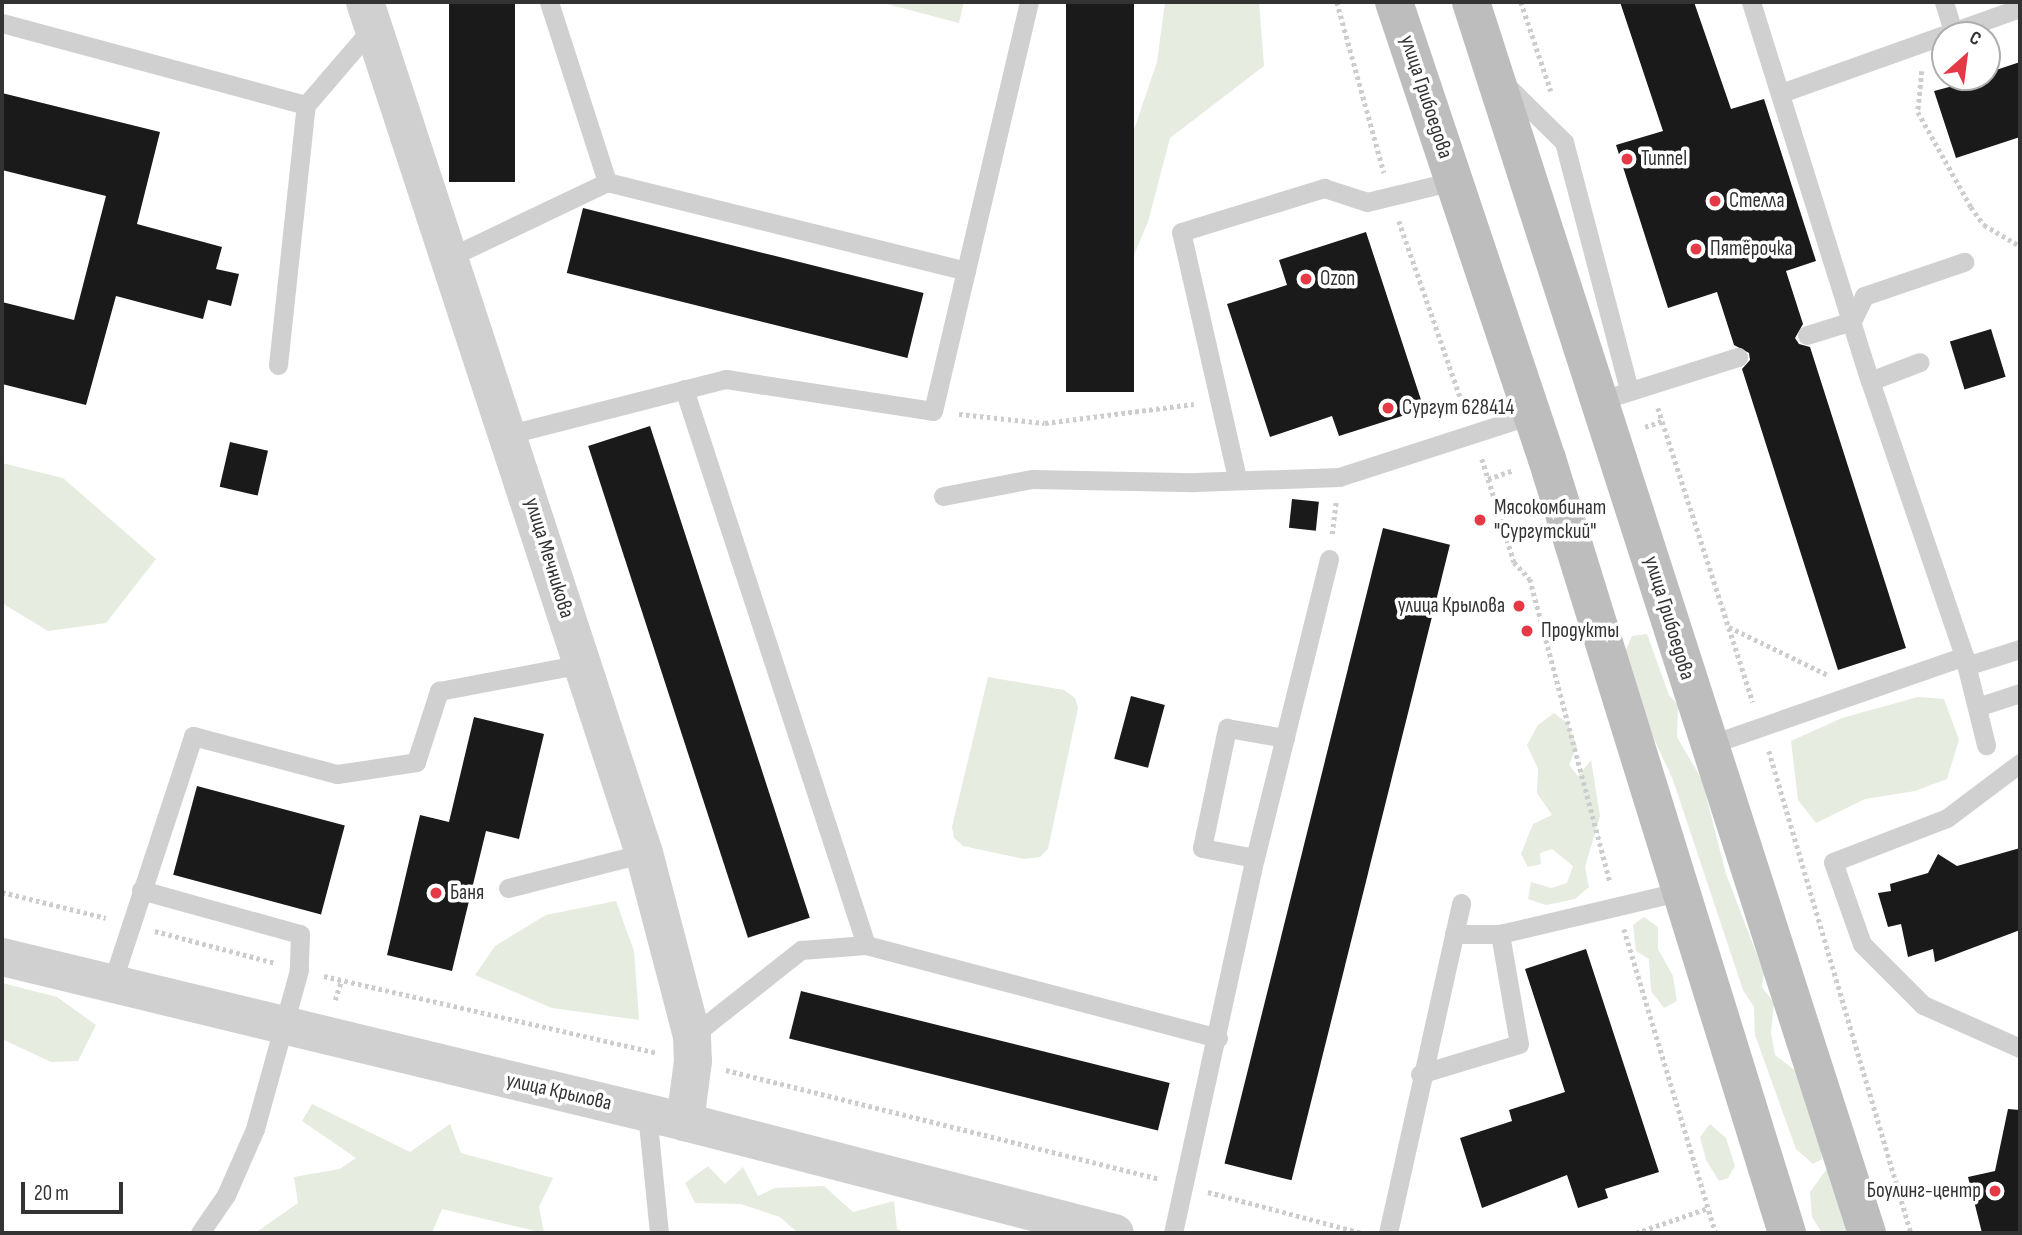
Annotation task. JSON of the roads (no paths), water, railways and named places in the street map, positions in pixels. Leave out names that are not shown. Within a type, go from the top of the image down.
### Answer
[{"type":"main road","name":"улица Грибоедова","points":[[1394,2],[1531,415],[1678,892],[1787,1233]]},
{"type":"main road","name":"улица Грибоедова","points":[[1471,2],[1495,75],[1615,396],[1709,745],[1867,1233]]},
{"type":"street","name":"улица Мечникова","points":[[369,14],[448,258],[510,434],[644,853],[692,1035],[694,1061],[685,1122]]},
{"type":"street","name":"улица Крылова","points":[[2,957],[685,1122],[1115,1233]]},
{"type":"lane","points":[[549,2],[607,182]]},
{"type":"lane","points":[[510,434],[726,379],[933,411],[1029,2]]},
{"type":"lane","points":[[1751,2],[1870,381],[1965,661],[1986,744]]},
{"type":"lane","points":[[1944,2],[1950,21]]},
{"type":"lane","points":[[1978,21],[2020,8]]},
{"type":"lane","points":[[278,365],[306,105],[369,14]]},
{"type":"lane","points":[[2,23],[306,105]]},
{"type":"lane","points":[[1781,93],[1931,37]]},
{"type":"lane","points":[[1237,478],[1181,232],[1324,188],[1367,202],[1454,181]]},
{"type":"lane","points":[[448,258],[607,182],[966,271]]},
{"type":"lane","points":[[1807,335],[1852,321],[1864,296],[1964,262]]},
{"type":"lane","points":[[1615,396],[1738,357]]},
{"type":"lane","points":[[1870,381],[1920,362]]},
{"type":"lane","points":[[684,389],[866,944]]},
{"type":"lane","points":[[943,496],[1032,479],[1339,477],[1531,415]]},
{"type":"lane","points":[[1173,1233],[1218,1038],[1255,858],[1328,559]]},
{"type":"lane","points":[[1709,745],[1862,691],[1965,661],[2020,649]]},
{"type":"lane","points":[[112,984],[192,736],[337,774],[416,762],[439,691],[582,664]]},
{"type":"lane","points":[[1977,707],[2020,694]]},
{"type":"lane","points":[[1255,858],[1202,848],[1227,728],[1285,738]]},
{"type":"lane","points":[[2020,763],[1947,818],[1833,862],[1862,944],[1923,1005],[2020,1048]]},
{"type":"lane","points":[[508,888],[644,853]]},
{"type":"lane","points":[[141,890],[300,934],[299,970],[286,1026],[255,1129],[226,1195],[200,1233]]},
{"type":"lane","points":[[1454,934],[1500,934],[1678,892]]},
{"type":"lane","points":[[1388,1233],[1420,1074],[1461,903]]},
{"type":"lane","points":[[1420,1074],[1520,1044],[1500,934]]},
{"type":"lane","points":[[692,1035],[801,950],[866,944],[1218,1038]]},
{"type":"lane","points":[[648,1113],[659,1233]]},
{"type":"place","name":"Tunnel","points":[[1627,159]]},
{"type":"place","name":"Стелла","points":[[1715,201]]},
{"type":"place","name":"Пятёрочка","points":[[1696,249]]},
{"type":"place","name":"Ozon","points":[[1306,279]]},
{"type":"place","name":"Сургут 628414","points":[[1388,408]]},
{"type":"place","name":"Мясокомбинат \"Сургутский\"","points":[[1480,520]]},
{"type":"place","name":"улица Крылова","points":[[1519,606]]},
{"type":"place","name":"Продукты","points":[[1527,631]]},
{"type":"place","name":"Баня","points":[[436,893]]},
{"type":"place","name":"Боулинг-центр","points":[[1995,1191]]}]
